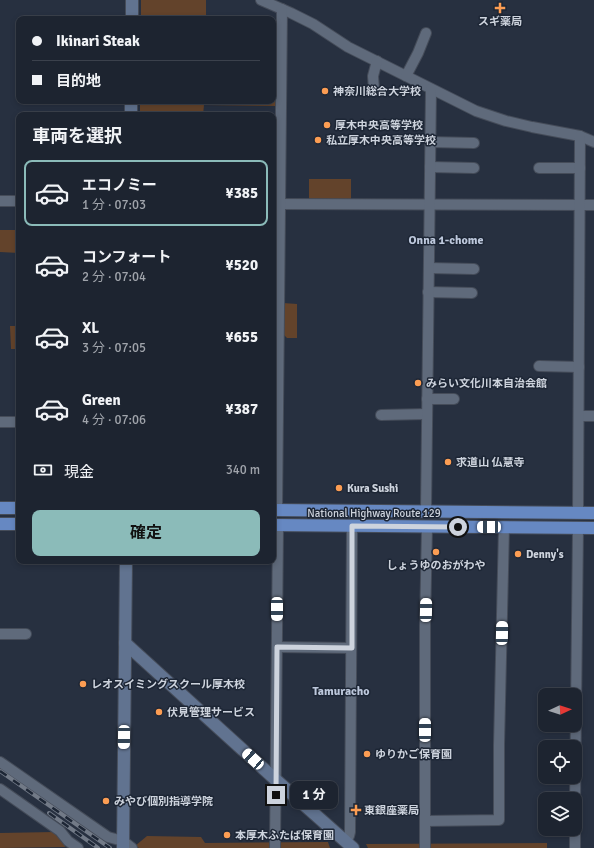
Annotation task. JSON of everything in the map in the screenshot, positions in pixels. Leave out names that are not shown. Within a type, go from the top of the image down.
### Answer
[{"type":"highway","points":[[0,508],[16,508]]},
{"type":"highway","name":"National Highway Route 129","points":[[276,510],[594,513]]},
{"type":"highway","points":[[0,524],[16,524]]},
{"type":"highway","name":"National Highway Route 129","points":[[276,525],[594,528]]},
{"type":"street","points":[[132,0],[132,16]]},
{"type":"street","points":[[261,0],[279,5],[313,24],[348,47],[476,111],[506,121],[580,136],[594,142]]},
{"type":"street","points":[[279,5],[276,204],[594,205]]},
{"type":"street","points":[[406,76],[426,33]]},
{"type":"street","points":[[374,90],[373,76],[377,61]]},
{"type":"street","points":[[426,511],[431,89]]},
{"type":"street","points":[[578,512],[580,136]]},
{"type":"street","points":[[430,142],[474,143]]},
{"type":"street","points":[[430,167],[474,168]]},
{"type":"street","points":[[540,168],[580,168]]},
{"type":"street","points":[[0,201],[16,201]]},
{"type":"street","points":[[429,268],[474,269]]},
{"type":"street","points":[[428,292],[472,293]]},
{"type":"street","points":[[540,366],[579,366]]},
{"type":"street","points":[[427,399],[454,399]]},
{"type":"street","points":[[381,415],[427,414]]},
{"type":"street","points":[[579,416],[594,416]]},
{"type":"street","points":[[0,422],[16,422]]},
{"type":"street","points":[[343,840],[349,836],[350,832],[356,660],[352,648],[352,526]]},
{"type":"street","points":[[425,848],[427,526]]},
{"type":"street","points":[[425,821],[499,820],[499,744],[504,527]]},
{"type":"street","points":[[575,792],[578,528]]},
{"type":"street","points":[[0,762],[108,837],[127,846],[125,643],[126,564]]},
{"type":"street","points":[[275,848],[277,647],[276,564]]},
{"type":"street","points":[[0,634],[21,632]]},
{"type":"street","points":[[125,643],[353,848]]},
{"type":"street","points":[[277,647],[352,648]]},
{"type":"street","points":[[0,789],[60,831],[68,841],[78,848]]},
{"type":"street","points":[[575,836],[575,848]]},
{"type":"shaded area","points":[[141,0],[206,0],[206,16],[141,16]]},
{"type":"shaded area","points":[[277,79],[277,106],[204,105],[203,112],[140,112],[140,104],[276,104]]},
{"type":"shaded area","points":[[309,179],[351,179],[351,200],[309,200]]},
{"type":"shaded area","points":[[0,230],[16,230],[16,253],[0,252]]},
{"type":"shaded area","points":[[283,303],[297,304],[297,338],[287,338],[284,335]]},
{"type":"shaded area","points":[[10,326],[16,326],[16,349],[11,349]]},
{"type":"shaded area","points":[[54,832],[64,840],[65,847],[0,848],[0,833]]},
{"type":"shaded area","points":[[147,836],[201,837],[205,843],[328,842],[330,848],[139,848],[135,846]]},
{"type":"shaded area","points":[[547,843],[547,848],[368,848],[366,844]]},
{"type":"railway","points":[[0,771],[110,848]]},
{"type":"railway","points":[[49,813],[98,848]]},
{"type":"place","name":"スギ薬局","points":[[500,8]]},
{"type":"place","name":"神奈川総合大学校","points":[[325,91]]},
{"type":"place","name":"厚木中央高等学校","points":[[327,125]]},
{"type":"place","name":"私立厚木中央高等学校","points":[[318,140]]},
{"type":"place","name":"みらい文化川本自治会館","points":[[418,383]]},
{"type":"place","name":"求道山 仏慧寺","points":[[448,462]]},
{"type":"place","name":"Kura Sushi","points":[[339,488]]},
{"type":"place","name":"しょうゆのおがわや","points":[[436,552]]},
{"type":"place","name":"Denny's","points":[[518,554]]},
{"type":"place","name":"レオスイミングスクール厚木校","points":[[83,684]]},
{"type":"place","name":"伏見管理サービス","points":[[159,712]]},
{"type":"place","name":"ゆりかご保育園","points":[[367,754]]},
{"type":"place","name":"みやび個別指導学院","points":[[106,801]]},
{"type":"place","name":"東銀座薬局","points":[[356,810]]},
{"type":"place","name":"本厚木ふたば保育園","points":[[227,835]]},
{"type":"district","name":"Onna 1-chome","points":[[446,240]]},
{"type":"district","name":"Tamuracho","points":[[341,691]]},
{"type":"route","points":[[276,795],[277,647],[352,648],[352,526],[458,527]]}]
